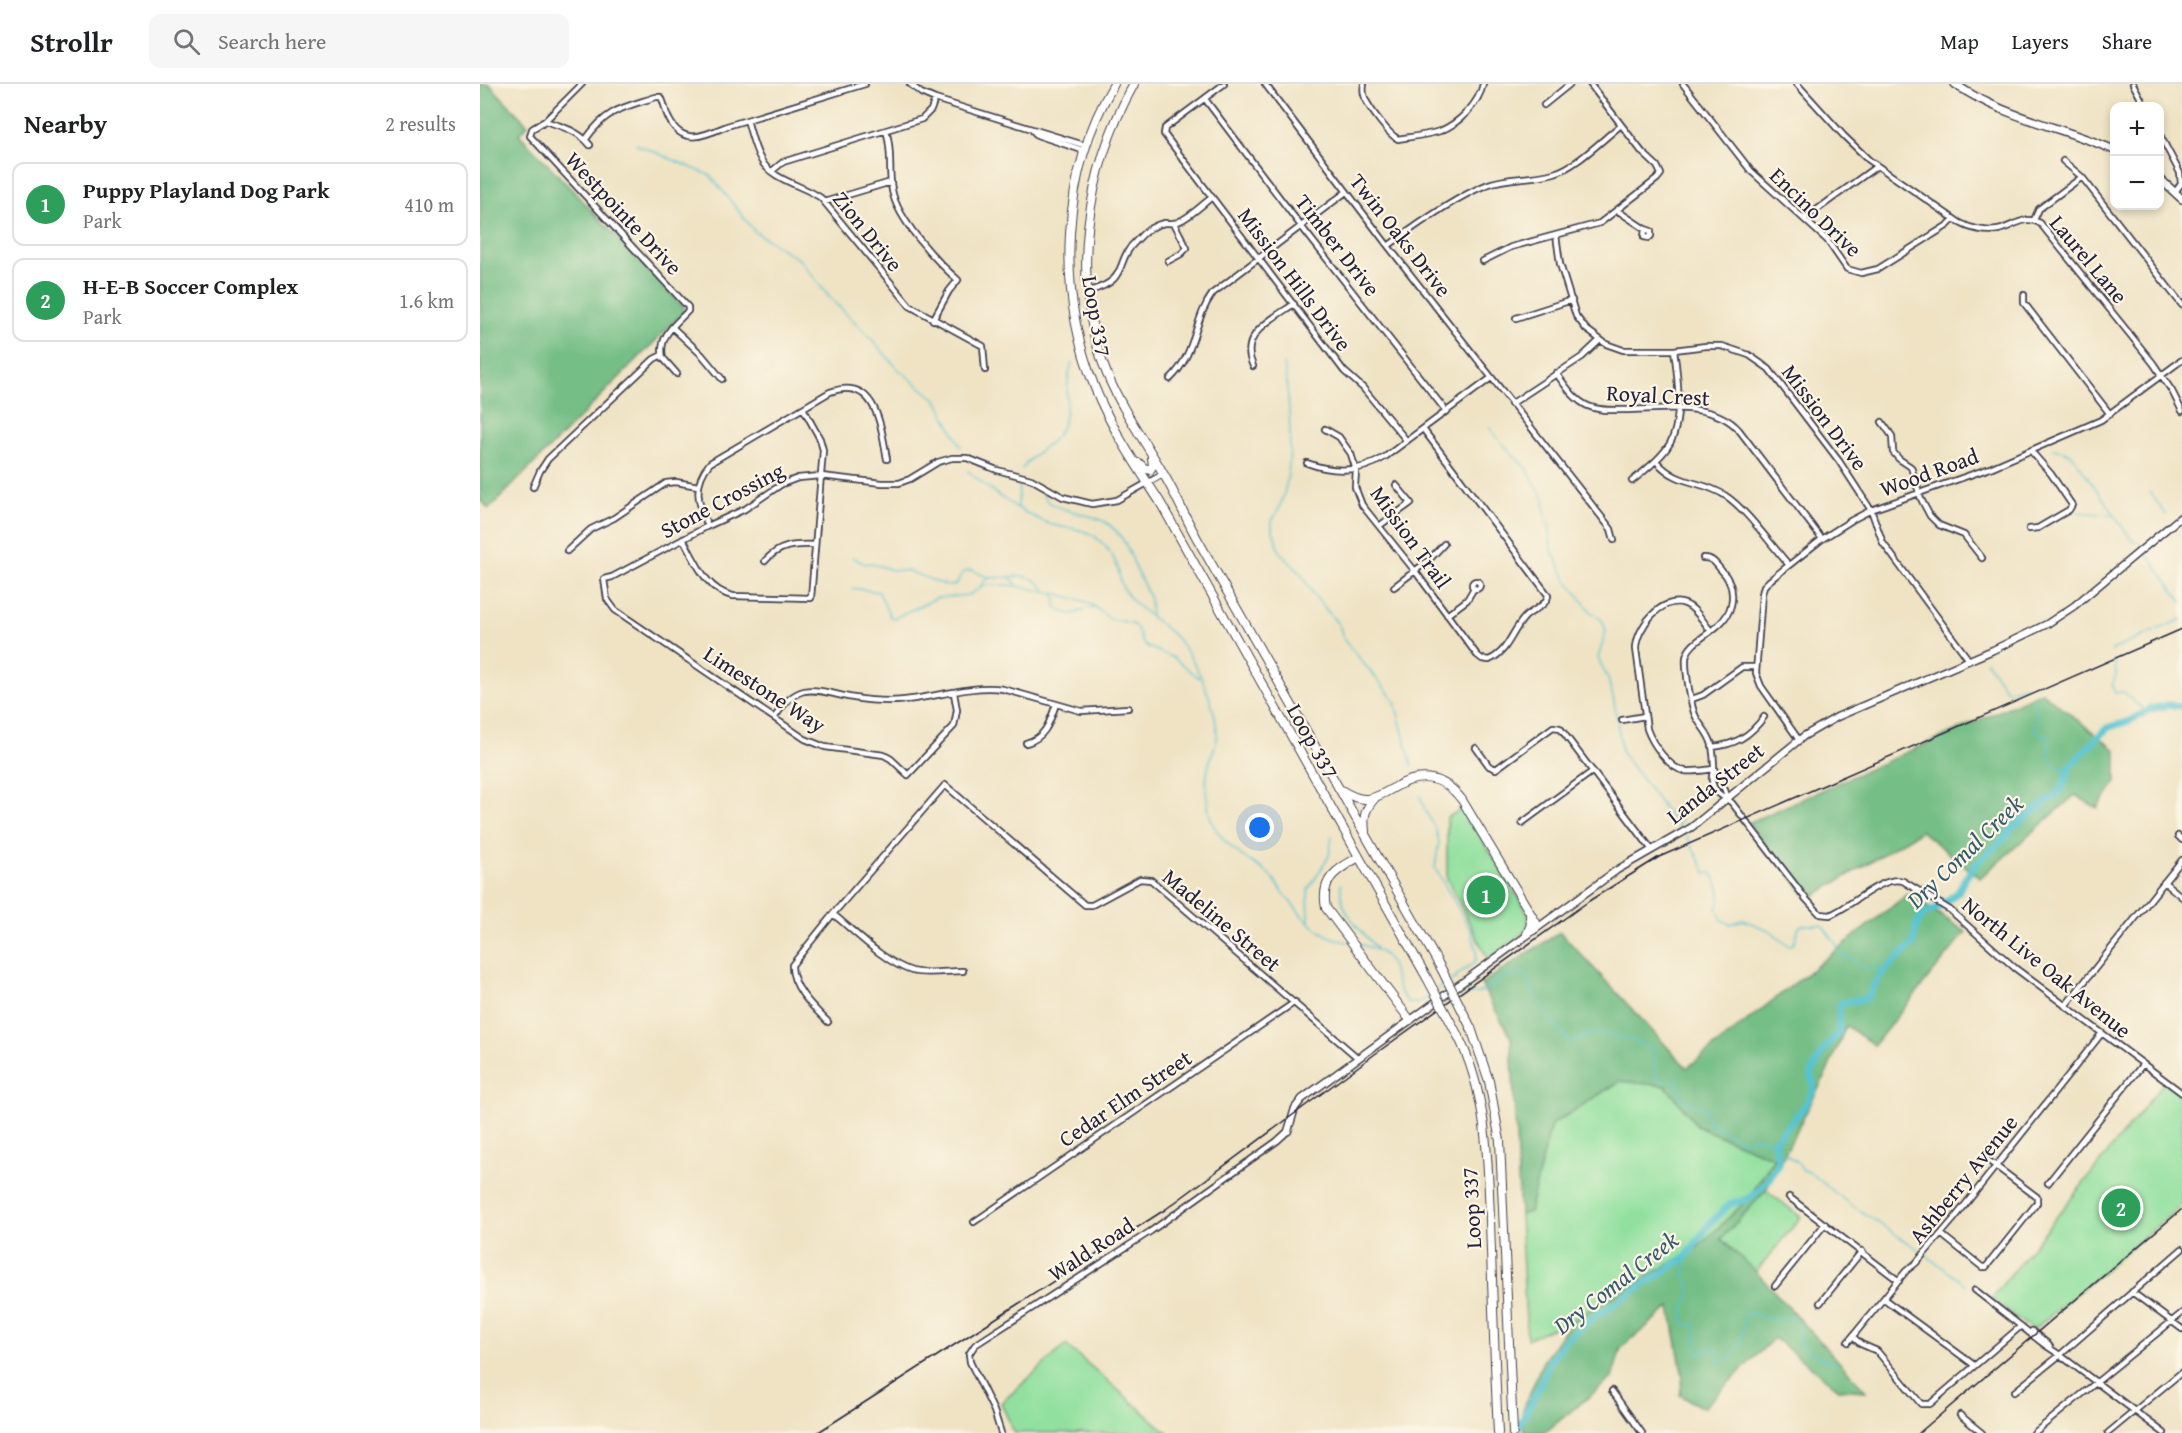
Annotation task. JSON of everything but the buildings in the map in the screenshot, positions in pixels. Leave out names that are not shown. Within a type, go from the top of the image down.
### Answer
[{"type":"main road","name":"Loop 337","points":[[1114,84],[1106,98],[1086,149],[1075,194],[1070,233],[1072,289],[1085,360],[1096,390],[1128,451],[1160,502],[1427,978],[1457,1034],[1468,1062],[1481,1105],[1487,1157],[1498,1433]]},
{"type":"main road","name":"Loop 337","points":[[1132,84],[1108,137],[1095,183],[1089,219],[1089,291],[1094,330],[1102,361],[1123,408],[1163,474],[1442,970],[1471,1028],[1483,1060],[1496,1112],[1502,1157],[1513,1433]]},
{"type":"main road","points":[[1955,84],[1976,98],[2001,109],[2110,148]]},
{"type":"main road","points":[[2164,182],[2182,199]]},
{"type":"main road","points":[[1128,451],[1141,466],[1149,470],[1153,465],[1150,454]]},
{"type":"main road","points":[[1160,502],[1158,493],[1163,489],[1167,490],[1178,504]]},
{"type":"main road","points":[[1365,834],[1366,808],[1375,798],[1418,777],[1435,779],[1448,785],[1462,800],[1538,926]]},
{"type":"main road","points":[[1339,789],[1354,797],[1375,798]]},
{"type":"main road","points":[[1359,857],[1341,867],[1331,876],[1324,898],[1326,908],[1410,1020]]},
{"type":"main road","points":[[1527,934],[1531,924],[1529,912]]},
{"type":"main road","points":[[1468,1062],[1468,1054],[1473,1050],[1478,1051],[1483,1060]]},
{"type":"street","name":"Westpointe Drive","points":[[582,84],[545,121],[532,129],[531,138],[688,307],[688,311],[664,337],[662,355]]},
{"type":"street","points":[[586,140],[597,125],[613,111],[661,97],[671,123],[678,131],[687,135],[704,136],[727,126],[865,84]]},
{"type":"street","points":[[910,84],[935,99],[1039,131],[1086,149]]},
{"type":"street","points":[[1205,99],[1224,84]]},
{"type":"street","name":"Twin Oaks Drive","points":[[1265,84],[1346,192],[1611,529],[1614,540]]},
{"type":"street","points":[[1363,84],[1366,100],[1390,134],[1398,138],[1435,132],[1449,126],[1477,101],[1483,84]]},
{"type":"street","points":[[1544,105],[1570,84]]},
{"type":"street","points":[[1483,261],[1511,247],[1600,223],[1618,211],[1661,174],[1657,166],[1642,152],[1590,84]]},
{"type":"street","name":"Encino Drive","points":[[1683,84],[1751,171],[1830,243],[1843,266],[1851,271],[1861,273],[1878,269],[1941,230],[1954,219]]},
{"type":"street","name":"Laurel Lane","points":[[1797,84],[1852,144],[1877,166],[1954,219],[1969,227],[1992,231],[2024,220],[2034,220],[2043,226],[2162,375],[2182,411]]},
{"type":"street","points":[[2133,84],[2143,102]]},
{"type":"street","points":[[747,120],[762,161],[772,171],[783,162],[922,119],[930,110],[935,99]]},
{"type":"street","name":"Mission Hills Drive","points":[[1205,99],[1164,131],[1164,134],[1344,371],[1363,388],[1407,441]]},
{"type":"street","name":"Timber Drive","points":[[1205,99],[1446,411]]},
{"type":"street","points":[[545,121],[568,129],[590,145]]},
{"type":"street","points":[[1388,246],[1419,224],[1481,188],[1505,180],[1546,175],[1566,168],[1621,126]]},
{"type":"street","points":[[886,130],[891,148],[891,182],[897,206],[938,263],[958,280],[949,291],[933,320]]},
{"type":"street","points":[[2164,143],[2180,174],[2181,184],[2175,192]]},
{"type":"street","points":[[2063,160],[2082,177],[2182,305]]},
{"type":"street","points":[[1804,219],[1877,166]]},
{"type":"street","name":"Zion Drive","points":[[772,171],[810,190],[824,202],[910,306],[983,346],[985,370]]},
{"type":"street","points":[[2034,220],[2039,209],[2082,177]]},
{"type":"street","points":[[824,202],[891,182]]},
{"type":"street","points":[[1170,379],[1187,358],[1211,297],[1220,287],[1346,192]]},
{"type":"street","points":[[1089,291],[1108,285],[1115,279],[1131,245],[1145,232],[1157,223],[1174,223],[1184,219],[1212,197]]},
{"type":"street","points":[[1618,211],[1645,229]]},
{"type":"street","points":[[1168,261],[1186,250],[1186,244],[1176,231],[1174,223]]},
{"type":"street","name":"Mission Drive","points":[[1556,235],[1560,264],[1579,321],[1610,347],[1674,350],[1706,345],[1722,346],[1749,355],[1765,365],[1789,393],[1839,461],[1871,510],[1883,543],[1969,660]]},
{"type":"street","points":[[2024,295],[2024,303],[2110,414]]},
{"type":"street","points":[[1516,318],[1572,300]]},
{"type":"street","points":[[1253,366],[1248,352],[1254,335],[1294,304]]},
{"type":"street","points":[[672,327],[702,355],[722,378]]},
{"type":"street","points":[[1511,404],[1582,357],[1600,340]]},
{"type":"street","points":[[1632,481],[1656,461],[1674,435],[1678,378],[1674,350]]},
{"type":"street","points":[[533,487],[540,471],[560,446],[654,359],[662,355],[665,362],[677,374]]},
{"type":"street","name":"Wood Road","points":[[1756,667],[1762,591],[1769,581],[1822,539],[1871,510],[2031,451],[2082,429],[2110,414],[2182,360]]},
{"type":"street","name":"Royal Crest","points":[[1556,374],[1575,398],[1594,408],[1713,412],[1735,425],[1822,539]]},
{"type":"street","points":[[1306,463],[1331,469],[1356,470],[1380,460],[1491,378]]},
{"type":"street","points":[[708,526],[699,504],[698,486],[706,468],[717,458],[836,390],[844,389],[861,393],[872,402],[878,414],[887,459]]},
{"type":"street","points":[[683,539],[706,579],[721,592],[733,596],[811,598],[822,444],[803,408]]},
{"type":"street","points":[[1882,422],[1892,436],[1893,452],[1911,467],[1927,511],[1935,522],[1964,535],[1982,558]]},
{"type":"street","name":"Mission Trail","points":[[1325,429],[1333,432],[1346,445],[1356,470],[1355,486],[1359,500],[1477,655],[1485,660],[1492,659],[1504,650],[1522,621],[1546,602],[1548,597],[1546,591],[1423,429]]},
{"type":"street","points":[[2029,529],[2038,528],[2069,510],[2072,505],[2031,451]]},
{"type":"street","name":"Stone Crossing","points":[[604,579],[612,578],[744,509],[782,484],[798,478],[820,476],[899,483],[938,462],[952,458],[967,458],[997,470],[1031,479],[1062,497],[1092,504],[1117,500],[1163,474]]},
{"type":"street","points":[[1656,461],[1674,477],[1716,490],[1730,498],[1789,565]]},
{"type":"street","points":[[567,551],[591,529],[614,518],[666,483],[676,482],[698,486]]},
{"type":"street","points":[[1379,526],[1411,503],[1396,485]]},
{"type":"street","name":"Landa Street","points":[[1293,1115],[1302,1099],[1617,870],[1682,834],[1799,740],[1837,717],[2031,633],[2062,614],[2182,516]]},
{"type":"street","points":[[1394,587],[1444,544]]},
{"type":"street","points":[[765,561],[772,553],[786,546],[815,545]]},
{"type":"street","points":[[1703,558],[1712,559],[1726,576],[1732,590],[1732,603],[1726,617],[1694,645],[1687,655],[1694,713],[1707,732],[1712,747],[1714,769],[1728,799]]},
{"type":"street","name":"Limestone Way","points":[[604,579],[607,599],[615,610],[774,718],[818,745],[884,755],[908,775],[954,726],[957,710],[954,693]]},
{"type":"street","points":[[1447,615],[1467,600],[1474,588]]},
{"type":"street","points":[[1711,631],[1693,610],[1680,603],[1665,606],[1643,625],[1637,636],[1636,649],[1650,737],[1674,766],[1685,771],[1714,769]]},
{"type":"street","points":[[1692,699],[1703,695],[1742,667],[1756,667],[1761,686],[1799,740]]},
{"type":"street","points":[[774,718],[790,697],[807,691],[891,701],[930,698],[991,687],[1088,712],[1128,708]]},
{"type":"street","points":[[1026,743],[1038,738],[1044,732],[1056,704]]},
{"type":"street","points":[[1622,720],[1645,716]]},
{"type":"street","points":[[1712,747],[1733,744],[1756,728],[1764,717]]},
{"type":"street","points":[[1476,748],[1489,766],[1496,769],[1557,726],[1652,850]]},
{"type":"street","points":[[1714,769],[1711,775],[1712,784],[1718,794],[1728,799]]},
{"type":"street","points":[[1522,824],[1593,771]]},
{"type":"street","points":[[1712,784],[1720,780]]},
{"type":"street","name":"Madeline Street","points":[[833,914],[945,785],[1083,904],[1092,905],[1140,879],[1149,879],[1358,1058]]},
{"type":"street","name":"North Live Oak Avenue","points":[[1728,799],[1820,914],[1827,916],[1834,914],[1884,882],[1903,881],[1950,910],[2015,968],[2182,1093]]},
{"type":"street","points":[[2065,1006],[2182,860]]},
{"type":"street","points":[[2164,882],[2182,897]]},
{"type":"street","points":[[828,1022],[805,998],[792,970],[792,965],[833,914],[903,967],[918,972],[963,971]]},
{"type":"street","name":"Cedar Elm Street","points":[[974,1222],[1294,1002]]},
{"type":"street","name":"Ashberry Avenue","points":[[1848,1342],[1941,1234],[2102,1033]]},
{"type":"street","points":[[2048,1183],[2143,1064]]},
{"type":"street","name":"Wald Road","points":[[1001,1433],[994,1411],[970,1362],[969,1353],[975,1345],[1151,1232],[1277,1141],[1288,1131],[1293,1115]]},
{"type":"street","points":[[1941,1234],[1984,1267],[2037,1203],[2037,1197],[1989,1161]]},
{"type":"street","points":[[1789,1197],[1899,1281]]},
{"type":"street","points":[[1775,1286],[1825,1224]]},
{"type":"street","points":[[2014,1392],[2182,1249]]},
{"type":"street","points":[[1820,1303],[1862,1251]]},
{"type":"street","points":[[1975,1290],[2164,1433]]},
{"type":"street","points":[[2132,1292],[2182,1329]]},
{"type":"street","points":[[1884,1299],[1974,1365]]},
{"type":"street","points":[[2034,1433],[2182,1313]]},
{"type":"street","points":[[1853,1337],[1861,1344],[1877,1351],[1924,1405],[1930,1404],[2021,1326]]},
{"type":"street","points":[[2108,1433],[2182,1372]]},
{"type":"street","points":[[1612,1391],[1642,1433]]},
{"type":"street","points":[[1960,1415],[1982,1433]]},
{"type":"street","points":[[1970,1433],[1975,1428]]},
{"type":"green space","points":[[480,84],[489,84],[528,125],[519,134],[686,310],[489,509],[480,500]]},
{"type":"green space","points":[[2042,692],[2116,750],[2116,782],[2097,808],[2075,795],[1980,878],[1921,831],[1809,899],[1748,823]]},
{"type":"green space","points":[[1463,808],[1526,910],[1529,919],[1527,930],[1488,959],[1447,879],[1447,818]]},
{"type":"green space","points":[[1908,894],[1966,932],[1874,1045],[1846,1026],[1827,1072],[1766,1190],[1721,1239],[1756,1272],[1866,1391],[1839,1389],[1774,1338],[1703,1408],[1680,1395],[1683,1377],[1670,1307],[1621,1348],[1612,1378],[1544,1433],[1524,1433],[1522,1413],[1542,1363],[1572,1320],[1697,1248],[1749,1198],[1774,1158],[1698,1127],[1666,1086],[1620,1081],[1551,1125],[1529,1212],[1520,1215],[1511,1038],[1481,984],[1560,932],[1687,1068]]},
{"type":"green space","points":[[1620,1081],[1666,1086],[1698,1127],[1774,1158],[1749,1198],[1697,1248],[1572,1320],[1527,1339],[1520,1215],[1529,1212],[1551,1125]]},
{"type":"green space","points":[[2165,1081],[2182,1094],[2182,1205],[2033,1330],[1991,1299]]},
{"type":"green space","points":[[1766,1190],[1801,1217],[1756,1272],[1721,1239]]},
{"type":"green space","points":[[1066,1345],[1168,1433],[1014,1433],[1001,1403]]},
{"type":"waterway","points":[[636,144],[711,176],[755,232],[800,260],[830,298],[869,336],[898,369],[937,400],[961,447]]},
{"type":"waterway","points":[[1022,469],[1055,437],[1063,424],[1072,363]]},
{"type":"waterway","points":[[1284,363],[1290,422],[1289,466],[1286,487],[1272,521],[1272,528],[1280,552],[1301,574],[1313,594],[1339,625],[1344,640],[1394,699],[1412,766]]},
{"type":"waterway","points":[[1489,427],[1527,469],[1544,499],[1545,514],[1550,529],[1551,550],[1567,580],[1591,612],[1602,620],[1606,631],[1598,658],[1608,679],[1614,701],[1622,753],[1679,828]]},
{"type":"waterway","points":[[2053,449],[2072,455],[2115,515]]},
{"type":"waterway","points":[[968,471],[1015,507],[1047,523],[1086,532],[1098,539],[1107,549],[1117,565],[1124,590],[1138,606],[1169,631],[1183,646],[1211,702],[1217,738],[1207,771],[1206,793],[1214,827],[1233,849],[1271,876],[1305,919],[1325,934],[1348,942]]},
{"type":"waterway","points":[[1018,507],[1019,487]]},
{"type":"waterway","points":[[1043,491],[1050,503],[1105,522],[1118,533],[1149,597],[1151,618]]},
{"type":"waterway","points":[[2150,492],[2166,515]]},
{"type":"waterway","points":[[2078,512],[2114,515],[2132,540],[2140,543]]},
{"type":"waterway","points":[[2147,554],[2182,602]]},
{"type":"waterway","points":[[852,557],[865,564],[908,571],[945,585],[952,586],[957,583],[962,573],[971,570],[989,577],[1026,577],[1039,583],[1046,591]]},
{"type":"waterway","points":[[1009,576],[1018,586]]},
{"type":"waterway","points":[[978,590],[985,580],[992,578]]},
{"type":"waterway","points":[[852,588],[879,592],[890,617],[894,618],[937,598],[969,595],[985,585],[1010,585],[1053,593],[1056,607],[1067,613],[1072,614],[1095,607],[1110,619],[1131,623],[1137,628],[1142,642],[1148,647],[1174,658],[1199,678]]},
{"type":"waterway","points":[[1054,593],[1084,601],[1095,607]]},
{"type":"waterway","points":[[2112,652],[2112,650],[2182,619]]},
{"type":"waterway","points":[[2114,660],[2116,675],[2112,686],[2115,693],[2124,692],[2146,712]]},
{"type":"waterway","points":[[1986,661],[2007,691],[2026,686]]},
{"type":"waterway","points":[[2033,699],[2038,713],[2035,731],[2046,735],[2049,739],[2050,761],[2059,769],[2070,767]]},
{"type":"waterway","name":"Dry Comal Creek","points":[[1515,1433],[1539,1388],[1550,1361],[1565,1341],[1594,1317],[1686,1257],[1711,1222],[1731,1203],[1747,1199],[1765,1184],[1779,1163],[1774,1142],[1805,1106],[1814,1089],[1811,1073],[1823,1051],[1839,1032],[1839,1008],[1842,1003],[1867,998],[1880,975],[1913,944],[1916,926],[1924,914],[1939,907],[1958,892],[1976,864],[2007,836],[2011,828],[2056,795],[2063,786],[2070,766],[2107,728],[2129,721],[2151,709],[2169,705],[2182,706]]},
{"type":"waterway","points":[[1420,796],[1436,830],[1439,842],[1435,868],[1471,931],[1477,951],[1476,961],[1456,976],[1456,979],[1450,980]]},
{"type":"waterway","points":[[1679,825],[1681,818]]},
{"type":"waterway","points":[[1686,835],[1706,873],[1711,873],[1718,886],[1720,895],[1717,909],[1722,920],[1730,924],[1743,920],[1771,931],[1787,945],[1792,945],[1795,941],[1799,927],[1822,925],[1836,944],[1840,954],[1855,960],[1865,969],[1885,970]]},
{"type":"waterway","points":[[1309,921],[1308,890],[1329,856],[1332,836]]},
{"type":"waterway","points":[[1341,884],[1343,903],[1351,919],[1376,948]]},
{"type":"waterway","points":[[1356,944],[1372,948],[1389,960],[1397,985],[1409,1003],[1419,1003],[1432,994]]},
{"type":"waterway","points":[[1462,987],[1468,994],[1477,993],[1508,976],[1524,975],[1552,1023],[1570,1042],[1588,1035],[1603,1034],[1622,1037],[1647,1047],[1653,1050],[1657,1080],[1677,1080],[1682,1100],[1704,1107],[1708,1122],[1742,1141],[1756,1137],[1774,1142]]},
{"type":"waterway","points":[[1438,989],[1446,983]]},
{"type":"waterway","points":[[1775,1148],[1797,1162],[1803,1170],[1809,1172],[1847,1202],[1922,1252]]},
{"type":"waterway","points":[[1927,1256],[1966,1285]]},
{"type":"waterway","points":[[1686,1257],[1685,1279],[1690,1284],[1690,1292],[1683,1316],[1686,1324],[1696,1326],[1694,1338],[1699,1340],[1696,1346],[1697,1352],[1711,1348],[1718,1353],[1717,1358],[1720,1362],[1723,1361],[1740,1346],[1748,1311],[1768,1320],[1792,1317],[1797,1324],[1801,1345],[1815,1355],[1836,1364]]},
{"type":"railway","points":[[817,1433],[1166,1209],[1375,1054],[1589,901],[1659,857],[2182,629]]},
{"type":"railway","points":[[1919,1433],[2182,1209]]},
{"type":"place","name":"Puppy Playland Dog Park","points":[[1486,895]]},
{"type":"place","name":"H-E-B Soccer Complex","points":[[2121,1208]]}]
